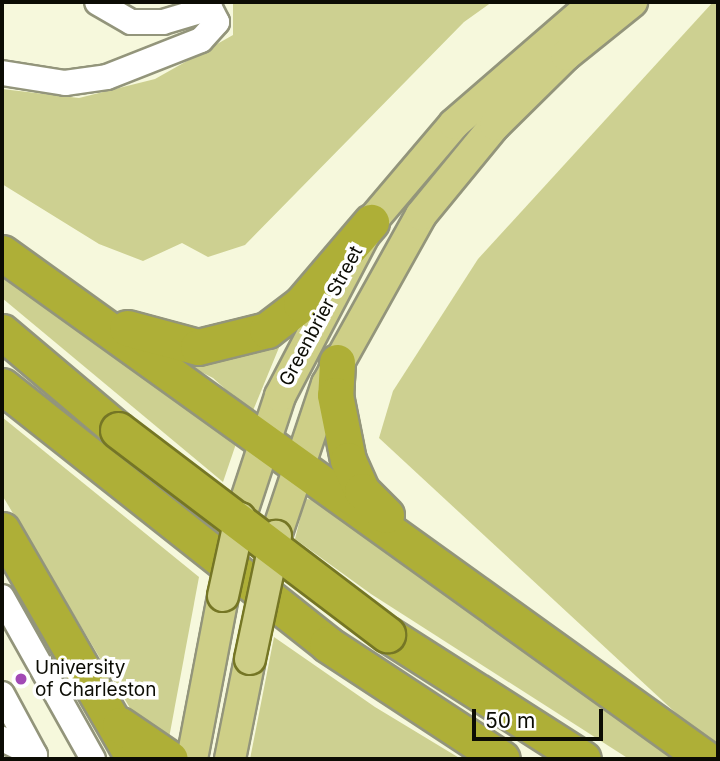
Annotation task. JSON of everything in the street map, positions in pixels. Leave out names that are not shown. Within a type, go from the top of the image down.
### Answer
[{"type":"highway","points":[[51,288],[140,335],[224,345],[283,320],[371,222]]},
{"type":"highway","points":[[2,253],[706,759]]},
{"type":"highway","points":[[2,332],[201,498],[410,651],[583,759]]},
{"type":"highway","points":[[337,362],[335,396],[348,460],[362,491],[414,551]]},
{"type":"highway","points":[[2,386],[316,636],[502,759]]},
{"type":"highway","points":[[2,530],[115,720],[134,759]]},
{"type":"highway","points":[[115,720],[145,748],[170,759]]},
{"type":"main road","name":"Greenbrier Street","points":[[192,759],[240,519],[264,440],[302,345],[371,222],[454,124],[595,2]]},
{"type":"main road","name":"Greenbrier Street","points":[[230,759],[276,536],[296,464],[337,362],[392,261],[474,147],[566,55],[632,2]]},
{"type":"street","points":[[2,73],[65,83],[97,80],[201,40],[217,22],[210,8],[163,22],[131,22],[97,2]]},
{"type":"street","points":[[2,597],[93,759]]},
{"type":"street","points":[[2,694],[35,755],[2,739]]},
{"type":"green space","points":[[233,2],[492,2],[464,22],[245,245],[208,257],[182,243],[143,261],[99,244],[2,184],[2,89],[79,98],[155,79],[233,35]]},
{"type":"green space","points":[[713,2],[718,2],[718,752],[379,438],[393,391],[478,259]]},
{"type":"green space","points":[[2,273],[239,435],[223,482],[2,298]]},
{"type":"green space","points":[[285,333],[252,413],[213,378],[166,354]]},
{"type":"green space","points":[[2,417],[199,577],[169,738],[139,723],[2,495]]},
{"type":"green space","points":[[305,499],[318,500],[418,568],[678,759],[629,759],[371,594],[295,539]]},
{"type":"green space","points":[[274,637],[375,707],[461,759],[250,759]]},
{"type":"place","name":"University of Charleston","points":[[21,679]]}]
